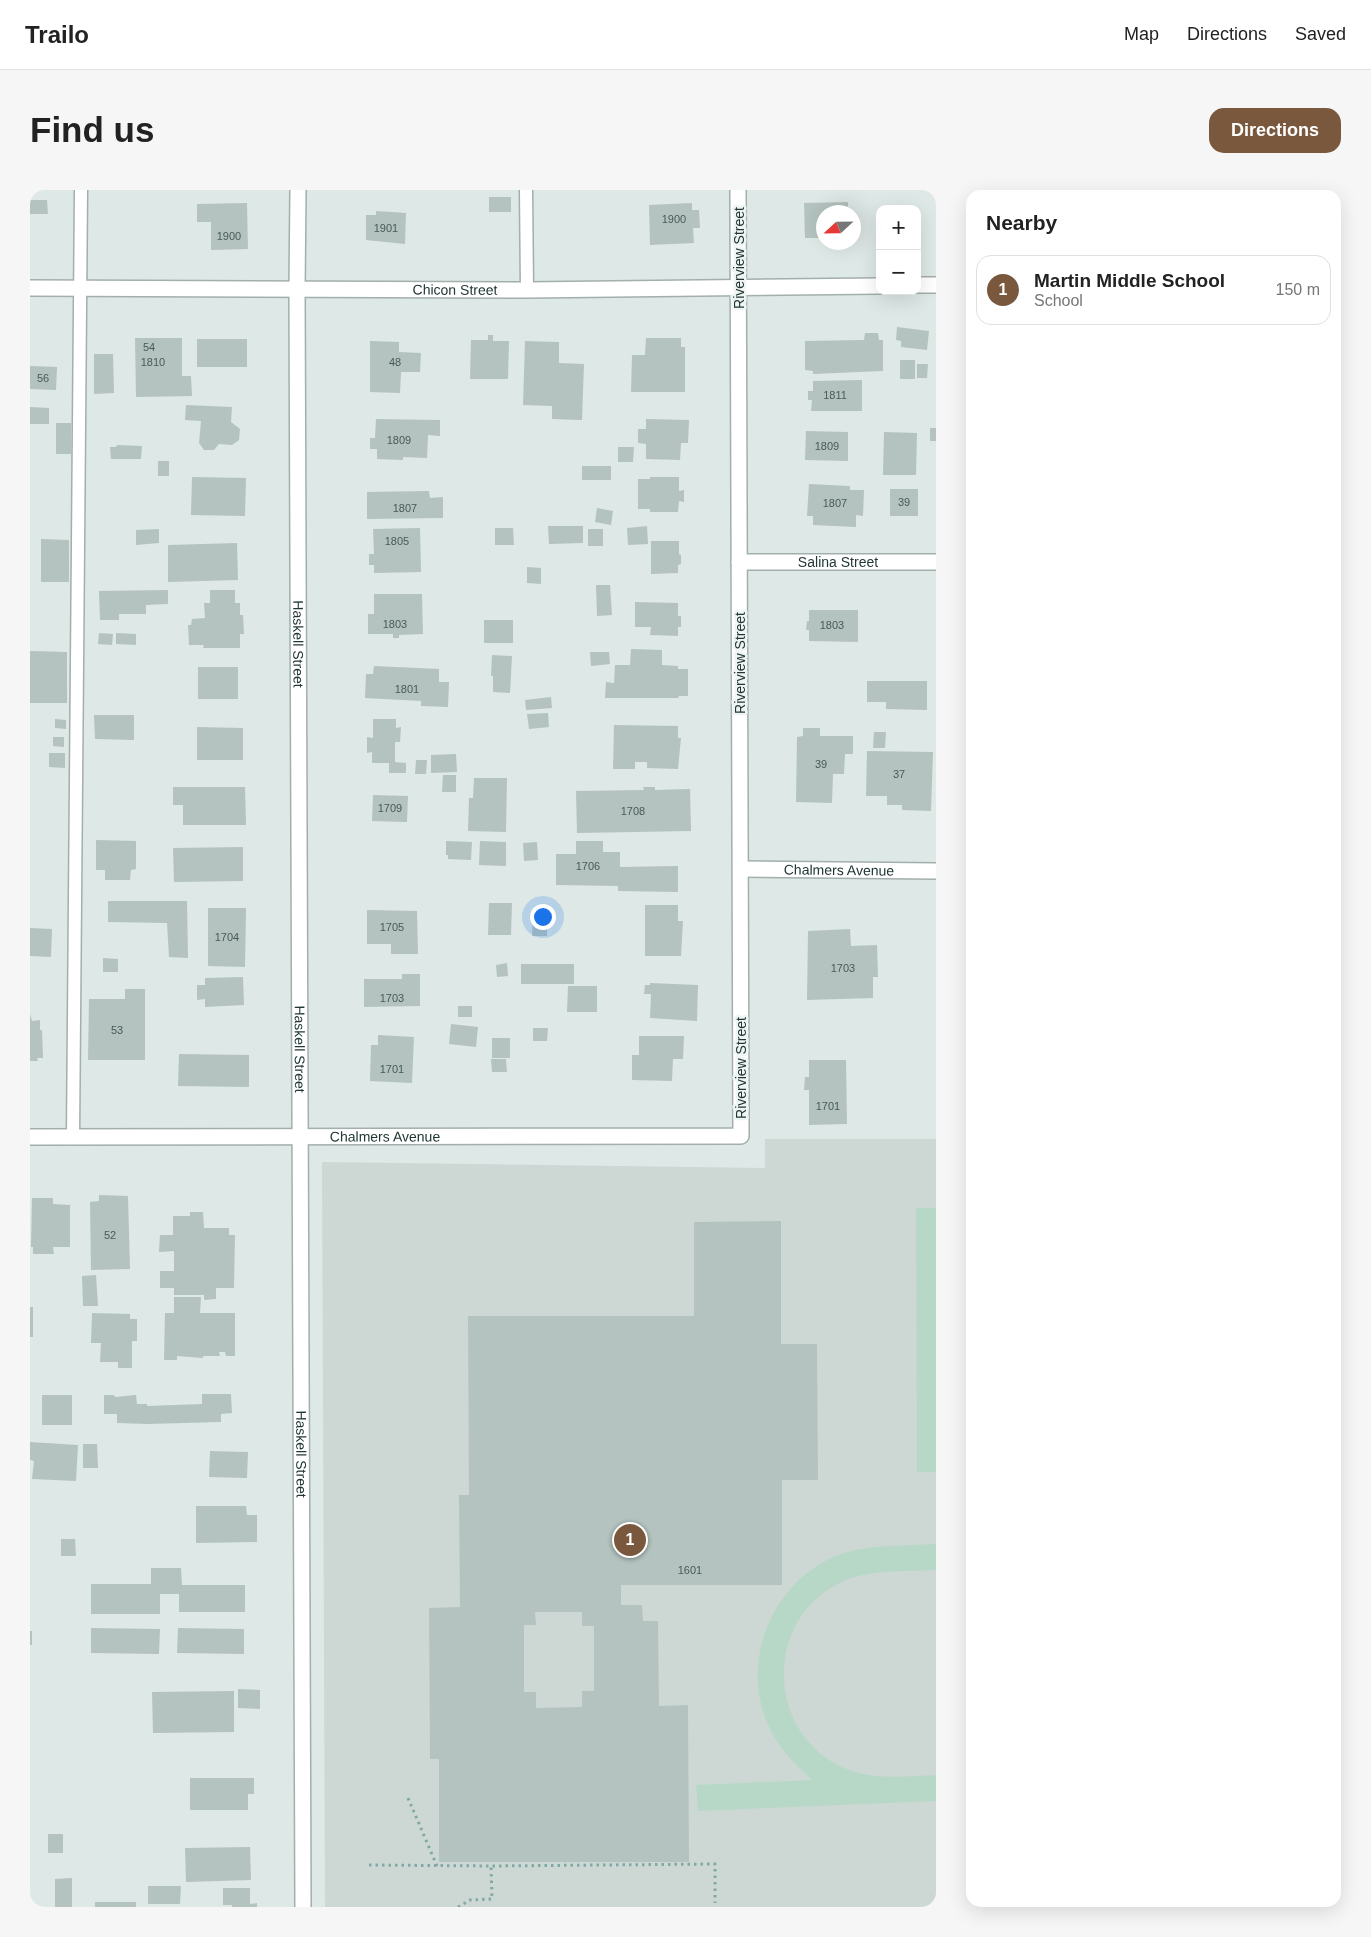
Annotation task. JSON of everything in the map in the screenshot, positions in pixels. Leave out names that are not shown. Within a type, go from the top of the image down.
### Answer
[{"type":"street","name":"Haskell Street","points":[[298,190],[296,290],[303,1907]]},
{"type":"street","name":"Riverview Street","points":[[738,190],[741,1136]]},
{"type":"street","points":[[921,285],[936,285]]},
{"type":"street","name":"Chicon Street","points":[[30,288],[527,290],[876,286]]},
{"type":"street","name":"Salina Street","points":[[739,562],[936,562]]},
{"type":"street","name":"Chalmers Avenue","points":[[741,869],[936,871]]},
{"type":"street","name":"Chalmers Avenue","points":[[30,1137],[741,1136]]},
{"type":"lane","points":[[73,1137],[81,190]]},
{"type":"lane","points":[[526,190],[527,290]]},
{"type":"path","points":[[408,1798],[437,1866]]},
{"type":"path","points":[[369,1865],[715,1864],[715,1903]]},
{"type":"path","points":[[458,1907],[470,1900],[492,1899],[491,1866]]},
{"type":"shaded area","points":[[765,1139],[936,1139],[936,1907],[325,1907],[322,1162],[765,1168]]},
{"type":"green space","points":[[916,1208],[936,1208],[936,1472],[917,1472]]},
{"type":"green space","points":[[936,1544],[936,1570],[881,1572],[859,1576],[849,1579],[821,1594],[801,1616],[789,1642],[784,1671],[787,1699],[798,1726],[816,1750],[842,1767],[865,1774],[889,1777],[936,1775],[936,1801],[698,1811],[696,1785],[812,1780],[792,1760],[775,1738],[766,1720],[759,1695],[758,1670],[761,1645],[769,1622],[782,1600],[798,1581],[818,1565],[852,1551],[876,1547]]},
{"type":"building","points":[[489,197],[511,197],[511,212],[489,212]]},
{"type":"building","points":[[30,200],[47,200],[48,214],[30,214]]},
{"type":"building","points":[[848,202],[848,205],[816,205],[816,238],[805,238],[804,203]]},
{"type":"building","points":[[247,203],[248,249],[211,250],[211,222],[197,222],[197,204]]},
{"type":"building","points":[[692,203],[692,210],[699,210],[700,228],[693,228],[694,243],[650,245],[649,205]]},
{"type":"building","points":[[376,211],[406,213],[405,244],[366,240],[366,215],[376,215]]},
{"type":"building","points":[[897,327],[929,331],[927,350],[901,347],[901,341],[896,340]]},
{"type":"building","points":[[865,333],[878,333],[879,340],[883,340],[883,371],[813,374],[813,371],[805,370],[805,341],[864,340]]},
{"type":"building","points":[[488,335],[493,335],[493,341],[509,341],[508,379],[470,379],[471,340],[488,340]]},
{"type":"building","points":[[135,338],[182,338],[182,376],[191,376],[192,396],[136,397]]},
{"type":"building","points":[[646,338],[681,338],[681,347],[685,347],[685,392],[631,392],[632,355],[645,355]]},
{"type":"building","points":[[197,339],[247,339],[247,367],[197,367]]},
{"type":"building","points":[[370,341],[399,342],[399,352],[421,353],[420,372],[401,372],[400,393],[370,392]]},
{"type":"building","points":[[525,341],[559,342],[559,363],[584,364],[582,420],[552,419],[552,406],[523,405]]},
{"type":"building","points":[[94,354],[113,354],[114,393],[94,394]]},
{"type":"building","points":[[900,360],[915,360],[915,379],[900,379]]},
{"type":"building","points":[[917,364],[928,364],[927,378],[917,378]]},
{"type":"building","points":[[30,366],[57,367],[56,390],[30,389]]},
{"type":"building","points":[[862,380],[862,411],[811,411],[812,400],[808,400],[808,391],[813,391],[813,381]]},
{"type":"building","points":[[186,405],[232,407],[231,422],[240,429],[239,440],[232,445],[219,444],[214,450],[204,450],[199,443],[201,421],[185,420]]},
{"type":"building","points":[[30,407],[49,408],[49,424],[30,424]]},
{"type":"building","points":[[376,419],[440,420],[440,436],[428,435],[427,458],[403,457],[403,460],[377,459],[377,449],[370,449],[370,438],[375,438]]},
{"type":"building","points":[[646,419],[689,420],[688,443],[681,443],[680,460],[646,459],[646,444],[638,443],[638,429],[646,429]]},
{"type":"building","points":[[56,423],[71,423],[71,454],[56,454]]},
{"type":"building","points":[[930,428],[936,428],[936,441],[930,441]]},
{"type":"building","points":[[806,431],[848,432],[848,461],[805,460]]},
{"type":"building","points":[[884,432],[917,433],[916,475],[883,475]]},
{"type":"building","points":[[117,445],[142,446],[141,459],[111,459],[110,447],[116,447]]},
{"type":"building","points":[[618,447],[634,447],[633,462],[618,462]]},
{"type":"building","points":[[158,461],[169,461],[169,476],[158,476]]},
{"type":"building","points":[[582,466],[611,466],[611,480],[582,480]]},
{"type":"building","points":[[192,477],[246,478],[245,516],[191,515]]},
{"type":"building","points":[[650,477],[679,477],[679,491],[684,490],[684,502],[679,501],[678,512],[650,512],[650,509],[638,509],[638,479],[650,479]]},
{"type":"building","points":[[809,484],[850,486],[850,490],[864,490],[863,516],[856,515],[856,527],[813,525],[813,516],[807,516]]},
{"type":"building","points":[[890,489],[918,489],[918,516],[890,516]]},
{"type":"building","points":[[429,491],[430,498],[443,497],[443,518],[367,519],[367,492]]},
{"type":"building","points":[[597,508],[613,511],[611,525],[595,522]]},
{"type":"building","points":[[548,526],[583,526],[583,543],[549,544]]},
{"type":"building","points":[[647,526],[648,544],[628,545],[627,528]]},
{"type":"building","points":[[420,528],[421,572],[374,573],[374,565],[369,565],[369,554],[374,554],[373,529]]},
{"type":"building","points":[[495,528],[513,528],[514,545],[495,545]]},
{"type":"building","points":[[159,529],[159,543],[136,545],[136,530]]},
{"type":"building","points":[[588,529],[603,529],[603,546],[588,546]]},
{"type":"building","points":[[41,539],[69,540],[69,582],[41,582]]},
{"type":"building","points":[[651,541],[679,541],[681,564],[678,565],[678,573],[651,574]]},
{"type":"building","points":[[237,543],[238,580],[168,582],[168,545]]},
{"type":"building","points":[[527,567],[541,568],[541,584],[527,583]]},
{"type":"building","points":[[596,585],[610,585],[612,615],[597,616]]},
{"type":"building","points":[[168,590],[168,604],[146,605],[146,614],[119,614],[119,620],[100,620],[99,591]]},
{"type":"building","points":[[210,590],[235,590],[235,603],[240,603],[240,615],[243,615],[244,634],[240,634],[240,648],[203,648],[204,645],[189,645],[188,625],[191,625],[192,619],[205,618],[204,603],[210,603]]},
{"type":"building","points":[[374,594],[422,594],[423,634],[399,635],[399,638],[393,638],[393,634],[368,634],[368,614],[374,614]]},
{"type":"building","points":[[635,602],[678,603],[678,616],[681,616],[681,627],[678,627],[678,636],[650,635],[651,627],[635,627]]},
{"type":"building","points":[[809,610],[858,610],[858,642],[809,641],[809,630],[806,630],[807,621],[809,621]]},
{"type":"building","points":[[484,620],[513,620],[513,643],[484,643]]},
{"type":"building","points":[[99,633],[113,634],[112,645],[98,644]]},
{"type":"building","points":[[116,633],[136,634],[136,645],[116,644]]},
{"type":"building","points":[[631,649],[662,650],[662,665],[678,666],[678,669],[688,669],[688,696],[679,696],[678,698],[605,698],[606,682],[614,683],[615,665],[630,665]]},
{"type":"building","points":[[30,651],[67,652],[67,703],[30,703]]},
{"type":"building","points":[[590,652],[609,652],[610,664],[591,666]]},
{"type":"building","points":[[492,655],[512,656],[510,693],[493,692],[493,676],[491,676]]},
{"type":"building","points":[[374,666],[439,669],[439,682],[449,682],[448,707],[421,706],[421,701],[365,698],[366,674],[373,674]]},
{"type":"building","points":[[198,667],[238,667],[238,699],[198,699]]},
{"type":"building","points":[[867,681],[927,681],[927,710],[886,709],[886,702],[867,702]]},
{"type":"building","points":[[551,697],[552,708],[526,710],[525,700]]},
{"type":"building","points":[[548,713],[549,727],[529,729],[527,714]]},
{"type":"building","points":[[94,715],[134,715],[134,740],[95,739]]},
{"type":"building","points":[[55,719],[66,720],[66,729],[55,728]]},
{"type":"building","points":[[373,719],[396,719],[396,728],[401,727],[400,742],[395,742],[395,762],[406,763],[406,773],[389,773],[389,763],[372,763],[372,752],[367,753],[367,737],[373,738]]},
{"type":"building","points":[[614,725],[678,726],[678,738],[681,738],[678,769],[647,768],[647,762],[635,762],[635,769],[613,769]]},
{"type":"building","points":[[197,727],[243,728],[243,760],[197,760]]},
{"type":"building","points":[[803,728],[820,728],[820,736],[853,736],[853,754],[845,754],[844,774],[833,774],[832,803],[796,802],[797,737],[803,736]]},
{"type":"building","points":[[874,732],[886,732],[885,748],[873,748]]},
{"type":"building","points":[[53,737],[64,737],[64,747],[53,746]]},
{"type":"building","points":[[867,751],[933,752],[931,811],[902,810],[902,805],[887,805],[887,796],[866,796]]},
{"type":"building","points":[[49,753],[65,753],[65,768],[49,767]]},
{"type":"building","points":[[456,754],[457,772],[431,773],[431,755]]},
{"type":"building","points":[[416,760],[427,760],[426,774],[415,774]]},
{"type":"building","points":[[443,775],[456,775],[456,792],[442,792]]},
{"type":"building","points":[[474,778],[507,778],[506,832],[468,831],[469,798],[473,798]]},
{"type":"building","points":[[173,787],[245,787],[246,825],[183,825],[183,805],[173,805]]},
{"type":"building","points":[[643,787],[655,787],[655,790],[690,789],[691,831],[577,833],[576,791],[644,790]]},
{"type":"building","points":[[373,795],[408,796],[407,822],[372,821]]},
{"type":"building","points":[[96,840],[136,841],[136,869],[131,870],[130,880],[105,880],[105,870],[96,870]]},
{"type":"building","points":[[446,841],[472,842],[471,860],[448,859],[448,855],[446,855]]},
{"type":"building","points":[[480,841],[506,842],[506,866],[479,865]]},
{"type":"building","points":[[576,841],[603,841],[603,852],[620,852],[620,867],[678,866],[678,892],[618,891],[618,886],[556,885],[556,854],[576,854]]},
{"type":"building","points":[[537,842],[538,860],[524,861],[523,843]]},
{"type":"building","points":[[243,847],[243,881],[174,882],[173,848]]},
{"type":"building","points":[[108,901],[187,901],[188,958],[169,957],[167,923],[108,922]]},
{"type":"building","points":[[489,903],[512,903],[511,935],[488,935]]},
{"type":"building","points":[[645,905],[678,905],[678,921],[683,921],[681,956],[645,956]]},
{"type":"building","points":[[208,908],[246,908],[245,967],[208,966]]},
{"type":"building","points":[[367,910],[417,911],[418,954],[391,954],[391,944],[367,944]]},
{"type":"building","points":[[533,911],[547,911],[547,936],[532,936]]},
{"type":"building","points":[[30,928],[52,929],[51,957],[30,956]]},
{"type":"building","points":[[850,929],[851,946],[877,945],[878,977],[873,977],[873,998],[807,1000],[808,931]]},
{"type":"building","points":[[103,958],[118,959],[118,972],[103,972]]},
{"type":"building","points":[[507,963],[508,976],[497,977],[496,965]]},
{"type":"building","points":[[521,964],[574,964],[574,984],[521,984]]},
{"type":"building","points":[[402,974],[420,974],[420,1006],[364,1007],[364,979],[402,979]]},
{"type":"building","points":[[243,977],[244,1005],[205,1007],[205,999],[197,1000],[197,985],[205,985],[205,978]]},
{"type":"building","points":[[650,983],[698,985],[697,1021],[650,1018],[651,994],[644,994],[645,985],[650,985]]},
{"type":"building","points":[[568,986],[597,986],[597,1012],[567,1012]]},
{"type":"building","points":[[125,989],[145,989],[145,1060],[88,1060],[89,999],[125,999]]},
{"type":"building","points":[[458,1006],[472,1006],[472,1017],[458,1017]]},
{"type":"building","points":[[30,1014],[32,1021],[40,1020],[40,1030],[42,1030],[43,1058],[37,1058],[38,1061],[30,1061]]},
{"type":"building","points":[[451,1024],[478,1027],[476,1047],[449,1044]]},
{"type":"building","points":[[533,1028],[548,1028],[547,1041],[533,1041]]},
{"type":"building","points":[[378,1035],[414,1037],[412,1083],[370,1081],[371,1045],[378,1045]]},
{"type":"building","points":[[639,1036],[684,1036],[683,1059],[673,1059],[672,1081],[632,1080],[632,1055],[639,1055]]},
{"type":"building","points":[[492,1038],[510,1038],[510,1058],[492,1058]]},
{"type":"building","points":[[179,1054],[249,1055],[249,1087],[178,1086]]},
{"type":"building","points":[[491,1059],[506,1059],[507,1072],[492,1072]]},
{"type":"building","points":[[809,1060],[846,1060],[847,1124],[809,1125],[809,1090],[804,1090],[805,1077],[809,1077]]},
{"type":"building","points":[[99,1195],[128,1196],[130,1269],[91,1270],[90,1202],[99,1201]]},
{"type":"building","points":[[32,1198],[53,1198],[53,1204],[70,1205],[70,1247],[53,1247],[54,1254],[33,1254],[33,1247],[31,1247]]},
{"type":"building","points":[[190,1212],[203,1212],[204,1228],[229,1228],[229,1235],[235,1235],[234,1288],[216,1288],[216,1299],[204,1300],[204,1295],[174,1295],[174,1288],[160,1288],[160,1271],[174,1271],[174,1251],[159,1252],[160,1235],[173,1235],[173,1216],[190,1216]]},
{"type":"building","points":[[781,1221],[781,1344],[817,1344],[818,1480],[782,1480],[782,1585],[621,1585],[621,1605],[642,1605],[643,1621],[658,1621],[659,1706],[688,1705],[689,1862],[439,1862],[439,1759],[430,1759],[429,1608],[460,1607],[459,1495],[469,1495],[468,1316],[694,1316],[694,1222]],"holes":[[[535,1612],[582,1612],[582,1626],[594,1626],[594,1691],[582,1691],[582,1707],[536,1708],[536,1692],[524,1692],[524,1625],[536,1625]]]},
{"type":"building","points":[[96,1275],[98,1306],[83,1306],[82,1276]]},
{"type":"building","points":[[174,1297],[201,1297],[200,1313],[235,1313],[235,1356],[226,1356],[225,1352],[219,1352],[220,1356],[203,1356],[203,1358],[177,1356],[177,1360],[164,1360],[165,1313],[174,1313]]},
{"type":"building","points":[[30,1307],[33,1307],[33,1337],[30,1337]]},
{"type":"building","points":[[92,1313],[130,1314],[130,1319],[137,1319],[137,1341],[132,1341],[132,1368],[118,1368],[118,1362],[100,1362],[101,1343],[91,1343]]},
{"type":"building","points":[[202,1394],[231,1394],[232,1413],[221,1414],[221,1422],[147,1424],[117,1423],[117,1414],[104,1414],[104,1395],[114,1395],[115,1397],[136,1395],[137,1404],[147,1404],[147,1406],[202,1404]]},
{"type":"building","points":[[42,1395],[72,1395],[72,1425],[42,1425]]},
{"type":"building","points":[[30,1442],[78,1445],[76,1481],[32,1479],[34,1461],[30,1460]]},
{"type":"building","points":[[83,1444],[97,1444],[98,1468],[83,1468]]},
{"type":"building","points":[[210,1451],[248,1452],[247,1478],[209,1477]]},
{"type":"building","points":[[196,1506],[246,1506],[247,1515],[257,1515],[257,1542],[196,1543]]},
{"type":"building","points":[[61,1539],[75,1539],[76,1556],[61,1556]]},
{"type":"building","points":[[151,1568],[181,1568],[182,1585],[245,1585],[245,1612],[179,1612],[179,1594],[160,1594],[160,1614],[91,1614],[91,1584],[151,1584]]},
{"type":"building","points":[[91,1628],[160,1629],[159,1654],[91,1653]]},
{"type":"building","points":[[178,1628],[244,1629],[244,1654],[177,1653]]},
{"type":"building","points":[[30,1631],[32,1631],[32,1645],[30,1645]]},
{"type":"building","points":[[238,1689],[260,1690],[260,1709],[238,1708]]},
{"type":"building","points":[[234,1691],[234,1732],[153,1733],[152,1692]]},
{"type":"building","points":[[190,1778],[254,1778],[254,1794],[248,1794],[248,1810],[190,1810]]},
{"type":"building","points":[[48,1834],[63,1834],[63,1853],[48,1853]]},
{"type":"building","points":[[250,1847],[251,1880],[186,1882],[185,1848]]},
{"type":"building","points":[[72,1878],[72,1907],[55,1907],[55,1879]]},
{"type":"building","points":[[148,1886],[181,1886],[180,1904],[148,1904]]},
{"type":"building","points":[[223,1888],[250,1888],[250,1904],[257,1903],[257,1907],[223,1905]]},
{"type":"building","points":[[95,1902],[136,1902],[136,1907],[95,1907]]},
{"type":"place","name":"Martin Middle School","points":[[630,1540]]}]
